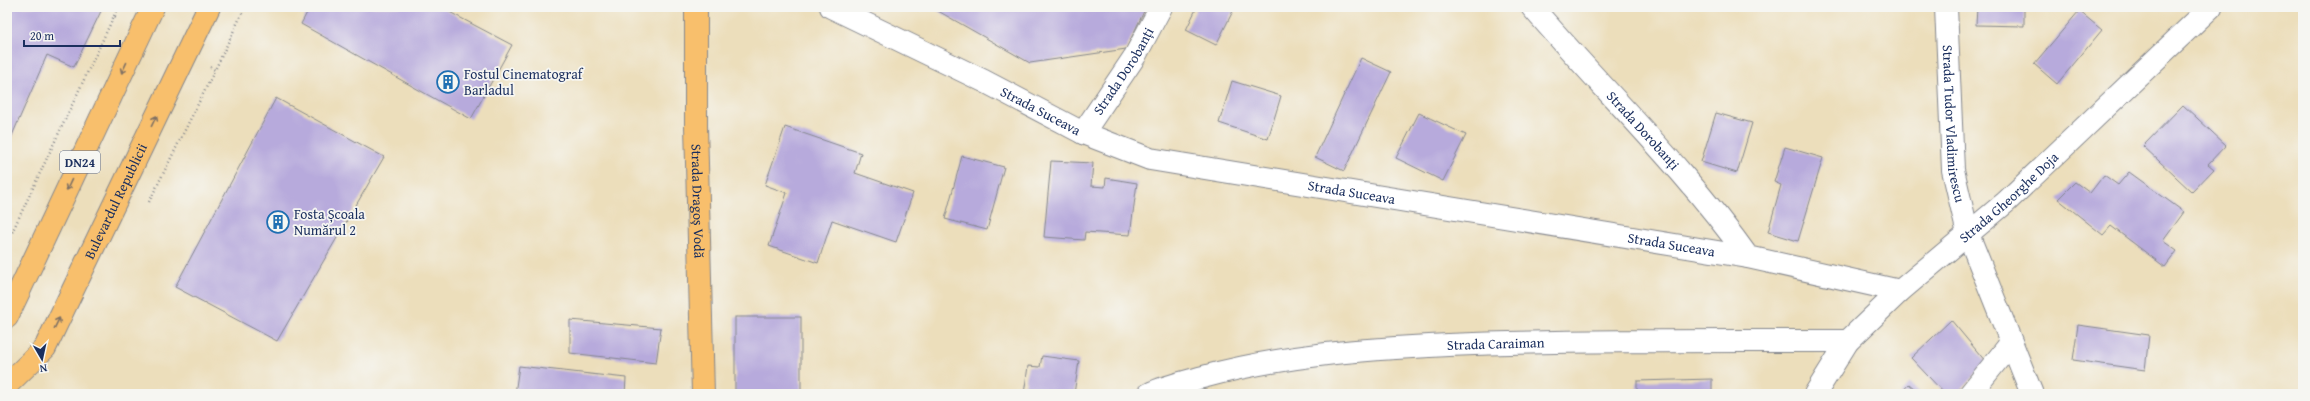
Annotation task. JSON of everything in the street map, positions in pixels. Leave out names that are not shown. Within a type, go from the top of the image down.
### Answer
[{"type":"main road","name":"DN24","points":[[7,317],[153,7]]},
{"type":"main road","name":"Bulevardul Republicii","points":[[7,385],[45,348],[209,7]]},
{"type":"main road","name":"Strada Dragoș Vodă","points":[[696,7],[696,125],[703,394]]},
{"type":"street","name":"Strada Suceava","points":[[831,7],[984,81],[1083,133],[1150,159],[1748,258],[1900,291]]},
{"type":"street","name":"Strada Dorobanți","points":[[1083,133],[1135,56],[1162,7]]},
{"type":"street","name":"Strada Dorobanți","points":[[1532,7],[1574,56],[1657,143],[1721,220],[1748,258]]},
{"type":"street","name":"Strada Tudor Vladimirescu","points":[[1946,7],[1953,170],[1968,234],[2032,394]]},
{"type":"street","name":"Strada Gheorghe Doja","points":[[1814,394],[1848,341],[1900,291],[2006,202],[2211,7]]},
{"type":"street","name":"Strada Caraiman","points":[[1149,394],[1234,368],[1302,356],[1379,348],[1508,343],[1640,341],[1848,341]]},
{"type":"street","points":[[1970,394],[2011,343]]},
{"type":"path","points":[[114,16],[118,7]]},
{"type":"building","points":[[7,7],[103,7],[74,67],[47,55],[7,147]]},
{"type":"building","name":"Fostul Cinematograf Barladul","points":[[310,7],[440,7],[512,45],[471,119],[301,24]]},
{"type":"building","points":[[931,7],[1146,7],[1126,49],[1030,63]]},
{"type":"building","points":[[1197,7],[1235,7],[1216,45],[1186,30]]},
{"type":"building","points":[[1977,7],[2024,7],[2024,26],[1976,25]]},
{"type":"building","points":[[2079,11],[2102,30],[2057,84],[2034,64]]},
{"type":"building","points":[[1361,58],[1391,72],[1344,171],[1315,157]]},
{"type":"building","points":[[1232,81],[1281,96],[1268,139],[1219,123]]},
{"type":"building","name":"Fosta Școala Numărul 2","points":[[276,98],[384,157],[277,341],[175,287]]},
{"type":"building","points":[[2183,105],[2226,145],[2208,164],[2214,169],[2192,192],[2143,146]]},
{"type":"building","points":[[1419,113],[1466,135],[1443,181],[1396,158]]},
{"type":"building","points":[[1716,113],[1752,123],[1737,173],[1701,162]]},
{"type":"building","points":[[785,127],[861,153],[855,173],[913,193],[896,242],[832,220],[818,263],[769,246],[787,193],[765,185]]},
{"type":"building","points":[[1785,147],[1823,158],[1798,241],[1768,232],[1781,185],[1774,182]]},
{"type":"building","points":[[962,156],[1004,167],[987,230],[945,219]]},
{"type":"building","points":[[1051,161],[1093,163],[1091,186],[1105,187],[1106,178],[1137,183],[1130,235],[1085,232],[1084,240],[1044,237]]},
{"type":"building","points":[[2129,172],[2184,212],[2163,241],[2177,251],[2165,267],[2111,226],[2103,235],[2058,199],[2075,182],[2090,193],[2104,175],[2118,185]]},
{"type":"building","points":[[735,317],[801,317],[801,394],[735,394]]},
{"type":"building","points":[[570,320],[661,328],[656,363],[570,353]]},
{"type":"building","points":[[1951,320],[1986,362],[1957,394],[1945,394],[1911,358]]},
{"type":"building","points":[[2078,325],[2149,335],[2145,370],[2073,360]]},
{"type":"building","points":[[1042,356],[1079,361],[1074,394],[1024,394],[1028,366],[1040,367]]},
{"type":"building","points":[[519,366],[626,378],[625,394],[515,394]]},
{"type":"building","points":[[1712,379],[1712,394],[1637,394],[1637,381]]},
{"type":"building","points":[[1909,384],[1921,394],[1900,394]]},
{"type":"place","name":"Fostul Cinematograf Barladul","points":[[448,82]]},
{"type":"place","name":"Fosta Școala Numărul 2","points":[[278,222]]}]
